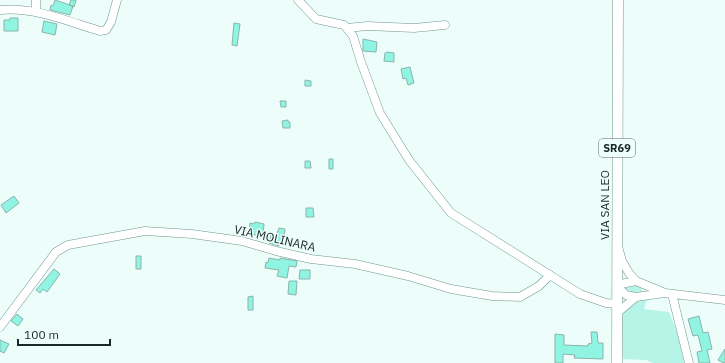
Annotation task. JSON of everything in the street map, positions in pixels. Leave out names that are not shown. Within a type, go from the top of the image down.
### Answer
[{"type":"main road","name":"VIA SAN LEO","points":[[617,363],[613,351],[617,308],[618,0]]},
{"type":"street","points":[[36,0],[36,11]]},
{"type":"street","points":[[0,10],[11,9],[36,11],[100,31],[106,30],[111,22],[117,0]]},
{"type":"street","points":[[298,0],[316,18],[344,25],[347,28],[352,36],[380,113],[409,160],[451,213],[580,294],[617,308],[636,297]]},
{"type":"street","points":[[347,28],[367,26],[414,28],[445,25]]},
{"type":"street","name":"VIA MOLINARA","points":[[0,326],[56,252],[68,245],[145,231],[192,234],[242,241],[311,259],[355,264],[408,276],[451,289],[492,296],[520,298],[539,286],[550,275]]},
{"type":"street","points":[[617,244],[629,273],[636,281],[669,294]]},
{"type":"street","points":[[636,281],[617,286],[626,296],[636,297],[669,294],[725,300]]},
{"type":"street","points":[[669,294],[689,363]]},
{"type":"green space","points":[[633,284],[642,288],[642,293],[632,294],[623,288]]},
{"type":"green space","points":[[651,298],[646,302],[644,309],[669,312],[678,335],[684,363],[653,363],[646,360],[623,359],[622,319],[624,310],[638,300]]},
{"type":"building","points":[[55,0],[73,6],[70,15],[50,10],[51,5],[53,6]]},
{"type":"building","points":[[71,0],[76,0],[74,7],[69,5]]},
{"type":"building","points":[[10,18],[18,18],[18,31],[4,31],[4,20],[10,20]]},
{"type":"building","points":[[44,21],[57,24],[55,35],[42,32]]},
{"type":"building","points":[[234,23],[240,24],[237,46],[232,45]]},
{"type":"building","points":[[363,39],[377,42],[376,52],[363,51]]},
{"type":"building","points":[[385,53],[394,53],[394,62],[384,61]]},
{"type":"building","points":[[410,67],[414,83],[408,85],[406,78],[403,79],[401,69]]},
{"type":"building","points":[[305,80],[311,81],[311,86],[305,86]]},
{"type":"building","points":[[280,101],[286,101],[286,107],[281,107]]},
{"type":"building","points":[[288,120],[288,122],[290,122],[290,128],[283,128],[282,121]]},
{"type":"building","points":[[329,159],[333,159],[333,169],[329,169]]},
{"type":"building","points":[[305,161],[310,161],[311,168],[305,168]]},
{"type":"building","points":[[14,196],[19,203],[6,213],[1,205]]},
{"type":"building","points":[[306,208],[313,208],[314,217],[306,217]]},
{"type":"building","points":[[255,222],[264,224],[263,236],[249,234],[250,223],[254,224]]},
{"type":"building","points":[[279,228],[285,229],[283,242],[279,242],[279,246],[269,243],[271,235],[276,236]]},
{"type":"building","points":[[136,256],[141,256],[141,269],[136,269]]},
{"type":"building","points":[[269,258],[297,261],[296,267],[289,266],[287,278],[277,276],[279,270],[265,268],[266,262],[268,263]]},
{"type":"building","points":[[54,269],[60,274],[47,292],[43,289],[40,293],[36,290]]},
{"type":"building","points":[[300,270],[310,270],[310,279],[299,279]]},
{"type":"building","points":[[289,281],[297,281],[296,295],[288,294]]},
{"type":"building","points":[[253,296],[253,310],[248,310],[248,297]]},
{"type":"building","points":[[17,314],[23,319],[18,326],[11,321]]},
{"type":"building","points":[[699,316],[703,333],[708,332],[712,349],[707,350],[710,363],[699,363],[697,352],[702,351],[698,335],[693,336],[688,319]]},
{"type":"building","points":[[591,332],[597,332],[598,343],[603,343],[603,359],[574,358],[575,355],[563,354],[563,363],[555,363],[555,334],[564,335],[564,345],[588,346],[588,344],[592,343]]},
{"type":"building","points":[[0,340],[9,344],[4,353],[0,351]]},
{"type":"building","points":[[725,349],[725,363],[724,363],[718,360]]}]
